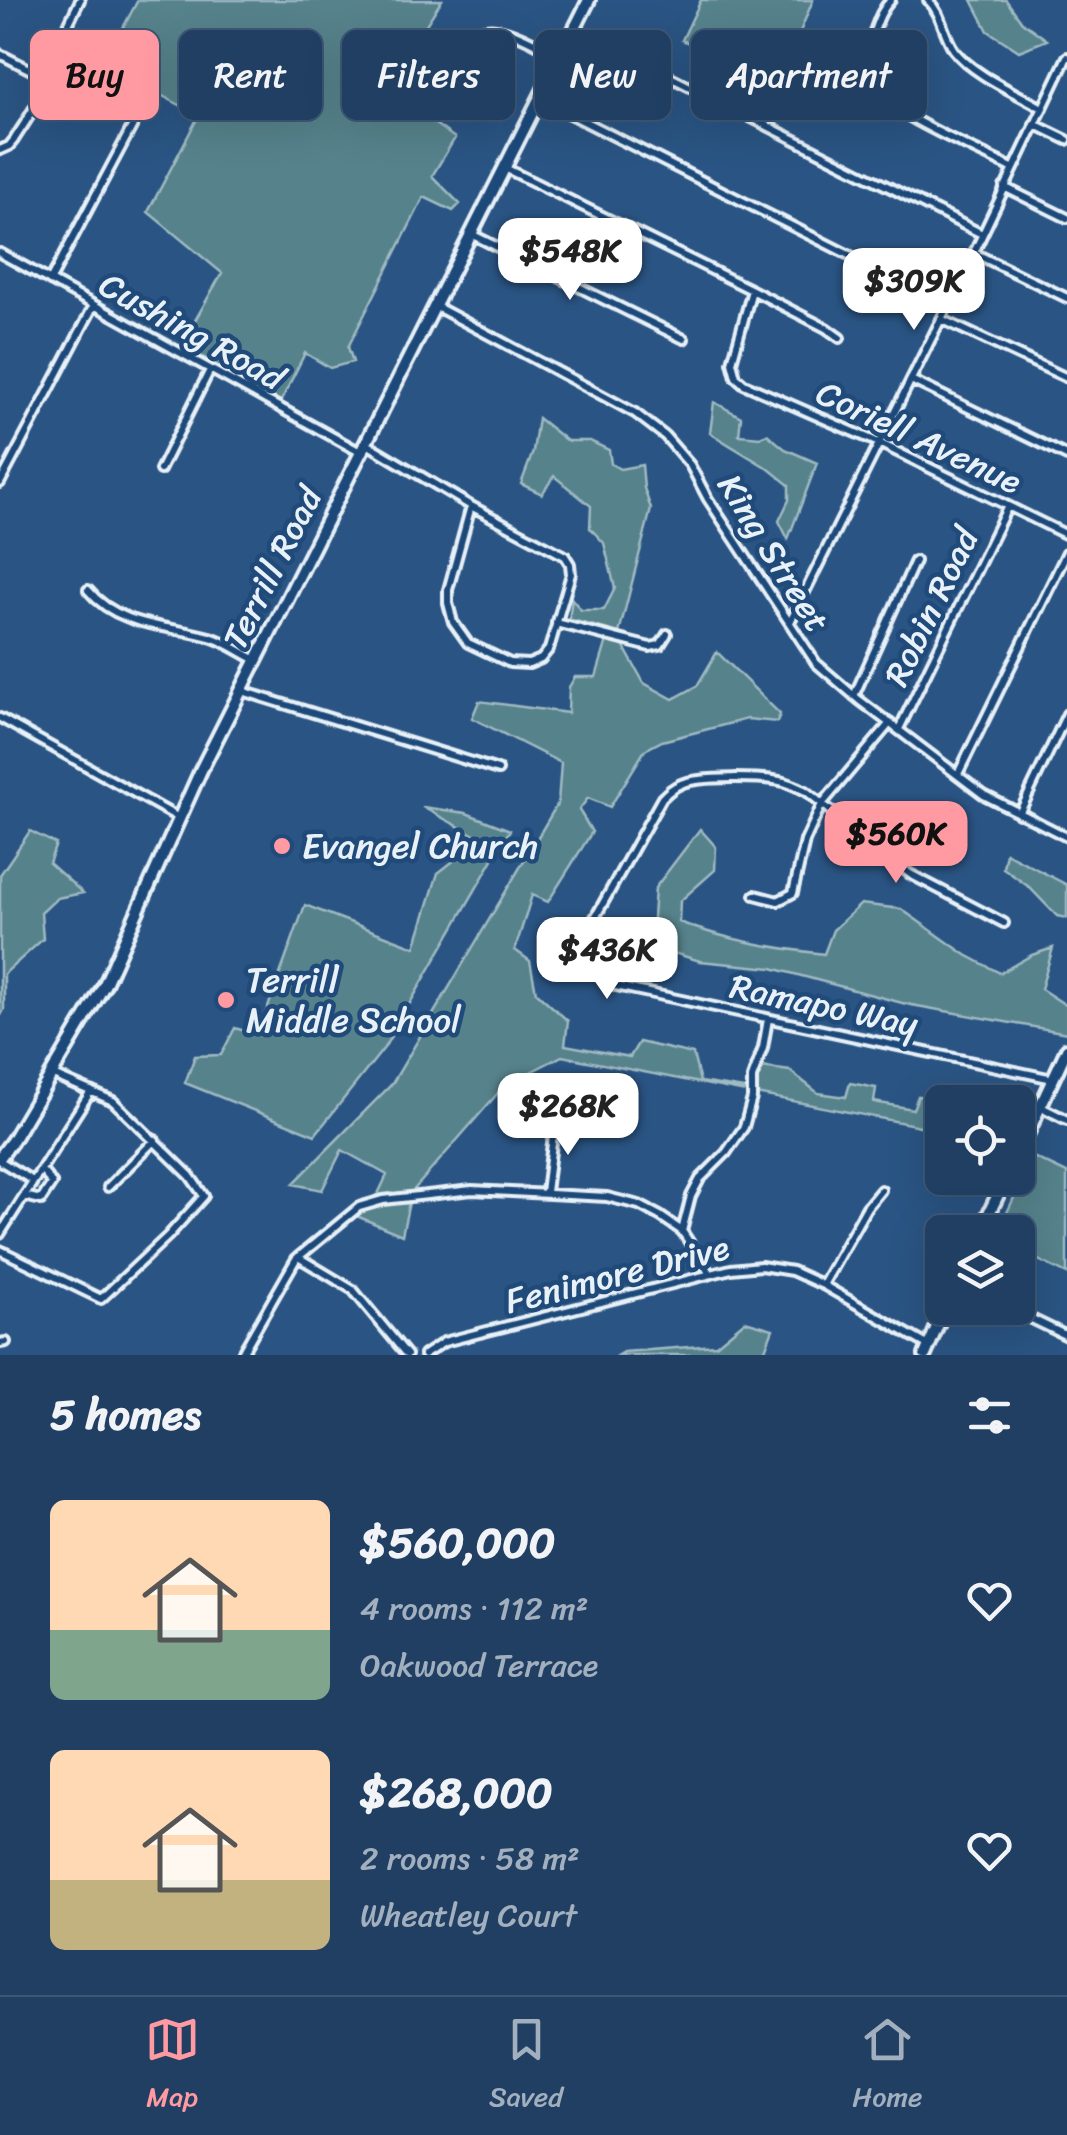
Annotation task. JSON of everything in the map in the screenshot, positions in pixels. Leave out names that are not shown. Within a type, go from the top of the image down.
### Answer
[{"type":"street","points":[[65,30],[80,0]]},
{"type":"street","name":"Terrill Road","points":[[574,30],[590,0]]},
{"type":"street","points":[[891,0],[882,12],[866,55],[867,76],[877,95],[890,106],[1013,168]]},
{"type":"street","points":[[928,0],[938,12],[949,42],[965,62],[1042,108]]},
{"type":"street","points":[[475,30],[488,24],[509,30]]},
{"type":"street","points":[[0,54],[38,75],[42,85],[14,140],[0,150]]},
{"type":"street","points":[[790,623],[1067,57]]},
{"type":"street","points":[[671,78],[982,234]]},
{"type":"street","name":"Terrill Road","points":[[0,1159],[105,984],[241,690],[535,108]]},
{"type":"street","points":[[50,282],[135,120]]},
{"type":"street","points":[[583,120],[948,305]]},
{"type":"street","points":[[1034,124],[1067,140]]},
{"type":"street","points":[[504,168],[752,290],[840,338]]},
{"type":"street","points":[[1004,187],[1067,218]]},
{"type":"street","points":[[472,234],[684,340]]},
{"type":"street","points":[[974,253],[1067,298]]},
{"type":"street","name":"Cushing Road","points":[[0,254],[210,370],[471,506]]},
{"type":"street","name":"Coriell Avenue","points":[[752,290],[732,362],[736,376],[748,386],[880,443],[1067,535]]},
{"type":"street","points":[[0,483],[94,305]]},
{"type":"street","name":"King Street","points":[[435,306],[635,412],[665,436],[690,465],[777,608],[816,663],[984,795],[1067,836]]},
{"type":"street","points":[[941,318],[1067,378]]},
{"type":"street","points":[[160,470],[210,370]]},
{"type":"street","points":[[911,380],[1067,456]]},
{"type":"street","points":[[471,506],[568,560],[571,574],[556,623],[545,654],[535,662],[523,666],[473,648],[459,633],[449,610],[448,590],[471,506]]},
{"type":"street","name":"Robin Road","points":[[899,729],[1008,506]]},
{"type":"street","points":[[958,774],[1067,552]]},
{"type":"street","points":[[854,696],[916,561]]},
{"type":"street","points":[[88,590],[128,618],[219,640],[256,660]]},
{"type":"street","points":[[556,623],[650,648],[660,645],[668,634]]},
{"type":"street","points":[[241,690],[498,770]]},
{"type":"street","points":[[1019,814],[1067,714]]},
{"type":"street","points":[[0,718],[179,818]]},
{"type":"street","points":[[755,895],[778,901],[793,893],[805,841],[822,804],[890,723]]},
{"type":"street","name":"Ramapo Way","points":[[822,804],[806,792],[777,781],[697,780],[675,786],[662,798],[588,931],[586,945],[594,970],[616,986],[1052,1078]]},
{"type":"street","points":[[822,804],[910,874],[1004,923]]},
{"type":"street","points":[[682,1231],[700,1179],[726,1153],[744,1127],[768,1019]]},
{"type":"street","points":[[1035,1117],[1067,1050]]},
{"type":"street","points":[[0,1250],[101,1299],[204,1196],[190,1176],[114,1102],[51,1074]]},
{"type":"street","points":[[0,1234],[90,1091]]},
{"type":"street","points":[[1040,1106],[1067,1120]]},
{"type":"street","points":[[546,1192],[555,1119]]},
{"type":"street","points":[[108,1188],[155,1140]]},
{"type":"street","points":[[0,1159],[34,1181]]},
{"type":"street","points":[[24,1196],[41,1200],[52,1183],[41,1170]]},
{"type":"street","points":[[240,1355],[298,1257],[359,1207],[383,1200],[472,1190],[607,1197],[639,1205],[682,1231],[710,1274]]},
{"type":"street","points":[[823,1285],[867,1207],[881,1190]]},
{"type":"street","points":[[298,1257],[353,1290],[407,1355]]},
{"type":"street","name":"Fenimore Drive","points":[[424,1355],[444,1342],[710,1274],[761,1266],[792,1271],[823,1285],[927,1350]]},
{"type":"street","points":[[1035,1321],[1067,1336]]},
{"type":"street","points":[[927,1350],[938,1325]]},
{"type":"green space","points":[[138,0],[442,0],[423,30],[342,30],[342,120],[429,120],[455,138],[432,176],[460,204],[453,211],[424,197],[348,347],[353,362],[330,368],[305,353],[281,401],[181,345],[222,273],[148,212],[196,120],[322,120],[322,30],[179,30],[179,105],[159,94],[159,30],[122,30]]},
{"type":"green space","points":[[701,0],[813,0],[801,30],[691,30],[691,44],[682,40]]},
{"type":"green space","points":[[972,0],[1006,0],[1022,22],[1047,40],[1019,51],[988,31]]},
{"type":"green space","points":[[714,402],[741,417],[739,435],[767,434],[785,449],[817,463],[788,539],[779,521],[789,500],[789,485],[710,433]]},
{"type":"green space","points":[[538,418],[567,441],[590,441],[609,450],[611,464],[620,469],[642,465],[651,509],[619,633],[569,619],[572,599],[581,610],[604,610],[615,588],[604,543],[590,528],[591,506],[554,476],[542,494],[521,484],[533,452]]},
{"type":"green space","points":[[608,637],[620,640],[644,683],[673,699],[697,686],[717,652],[780,714],[777,722],[747,719],[662,741],[645,750],[610,807],[588,798],[579,810],[592,832],[548,902],[532,895],[515,950],[530,961],[536,992],[568,1021],[565,1045],[630,1057],[639,1042],[693,1054],[700,1082],[750,1090],[754,1066],[790,1071],[818,1093],[846,1097],[850,1083],[876,1088],[874,1102],[913,1109],[918,1096],[925,1097],[925,1127],[562,1056],[505,1085],[411,1193],[402,1235],[347,1212],[378,1194],[387,1175],[342,1150],[322,1190],[293,1184],[392,1084],[558,803],[561,763],[472,718],[479,701],[568,713],[569,687],[575,677],[596,677]]},
{"type":"green space","points":[[422,807],[466,813],[510,830],[384,1048],[315,1135],[185,1083],[195,1056],[221,1055],[235,1028],[258,1035],[305,905],[415,947],[438,873],[482,839]]},
{"type":"green space","points":[[700,829],[716,847],[715,870],[680,901],[679,922],[750,942],[824,954],[833,930],[861,904],[901,909],[966,955],[1000,973],[1053,948],[1041,989],[1067,1006],[1067,1033],[906,1004],[772,968],[700,961],[660,949],[652,932],[655,888]]},
{"type":"green space","points":[[30,831],[56,844],[49,863],[83,893],[57,898],[41,913],[43,939],[4,974],[4,1010],[0,1017],[0,875]]},
{"type":"green space","points":[[1006,853],[1067,885],[1067,918],[1057,916],[1029,887],[1003,868]]},
{"type":"green space","points":[[1035,1158],[1067,1173],[1067,1274],[1035,1258],[1035,1215],[1006,1215],[1015,1195],[1035,1195]]},
{"type":"green space","points":[[745,1321],[773,1329],[763,1355],[618,1355],[716,1345]]},
{"type":"place","name":"Evangel Church","points":[[282,846]]},
{"type":"place","name":"Terrill Middle School","points":[[226,1000]]}]
